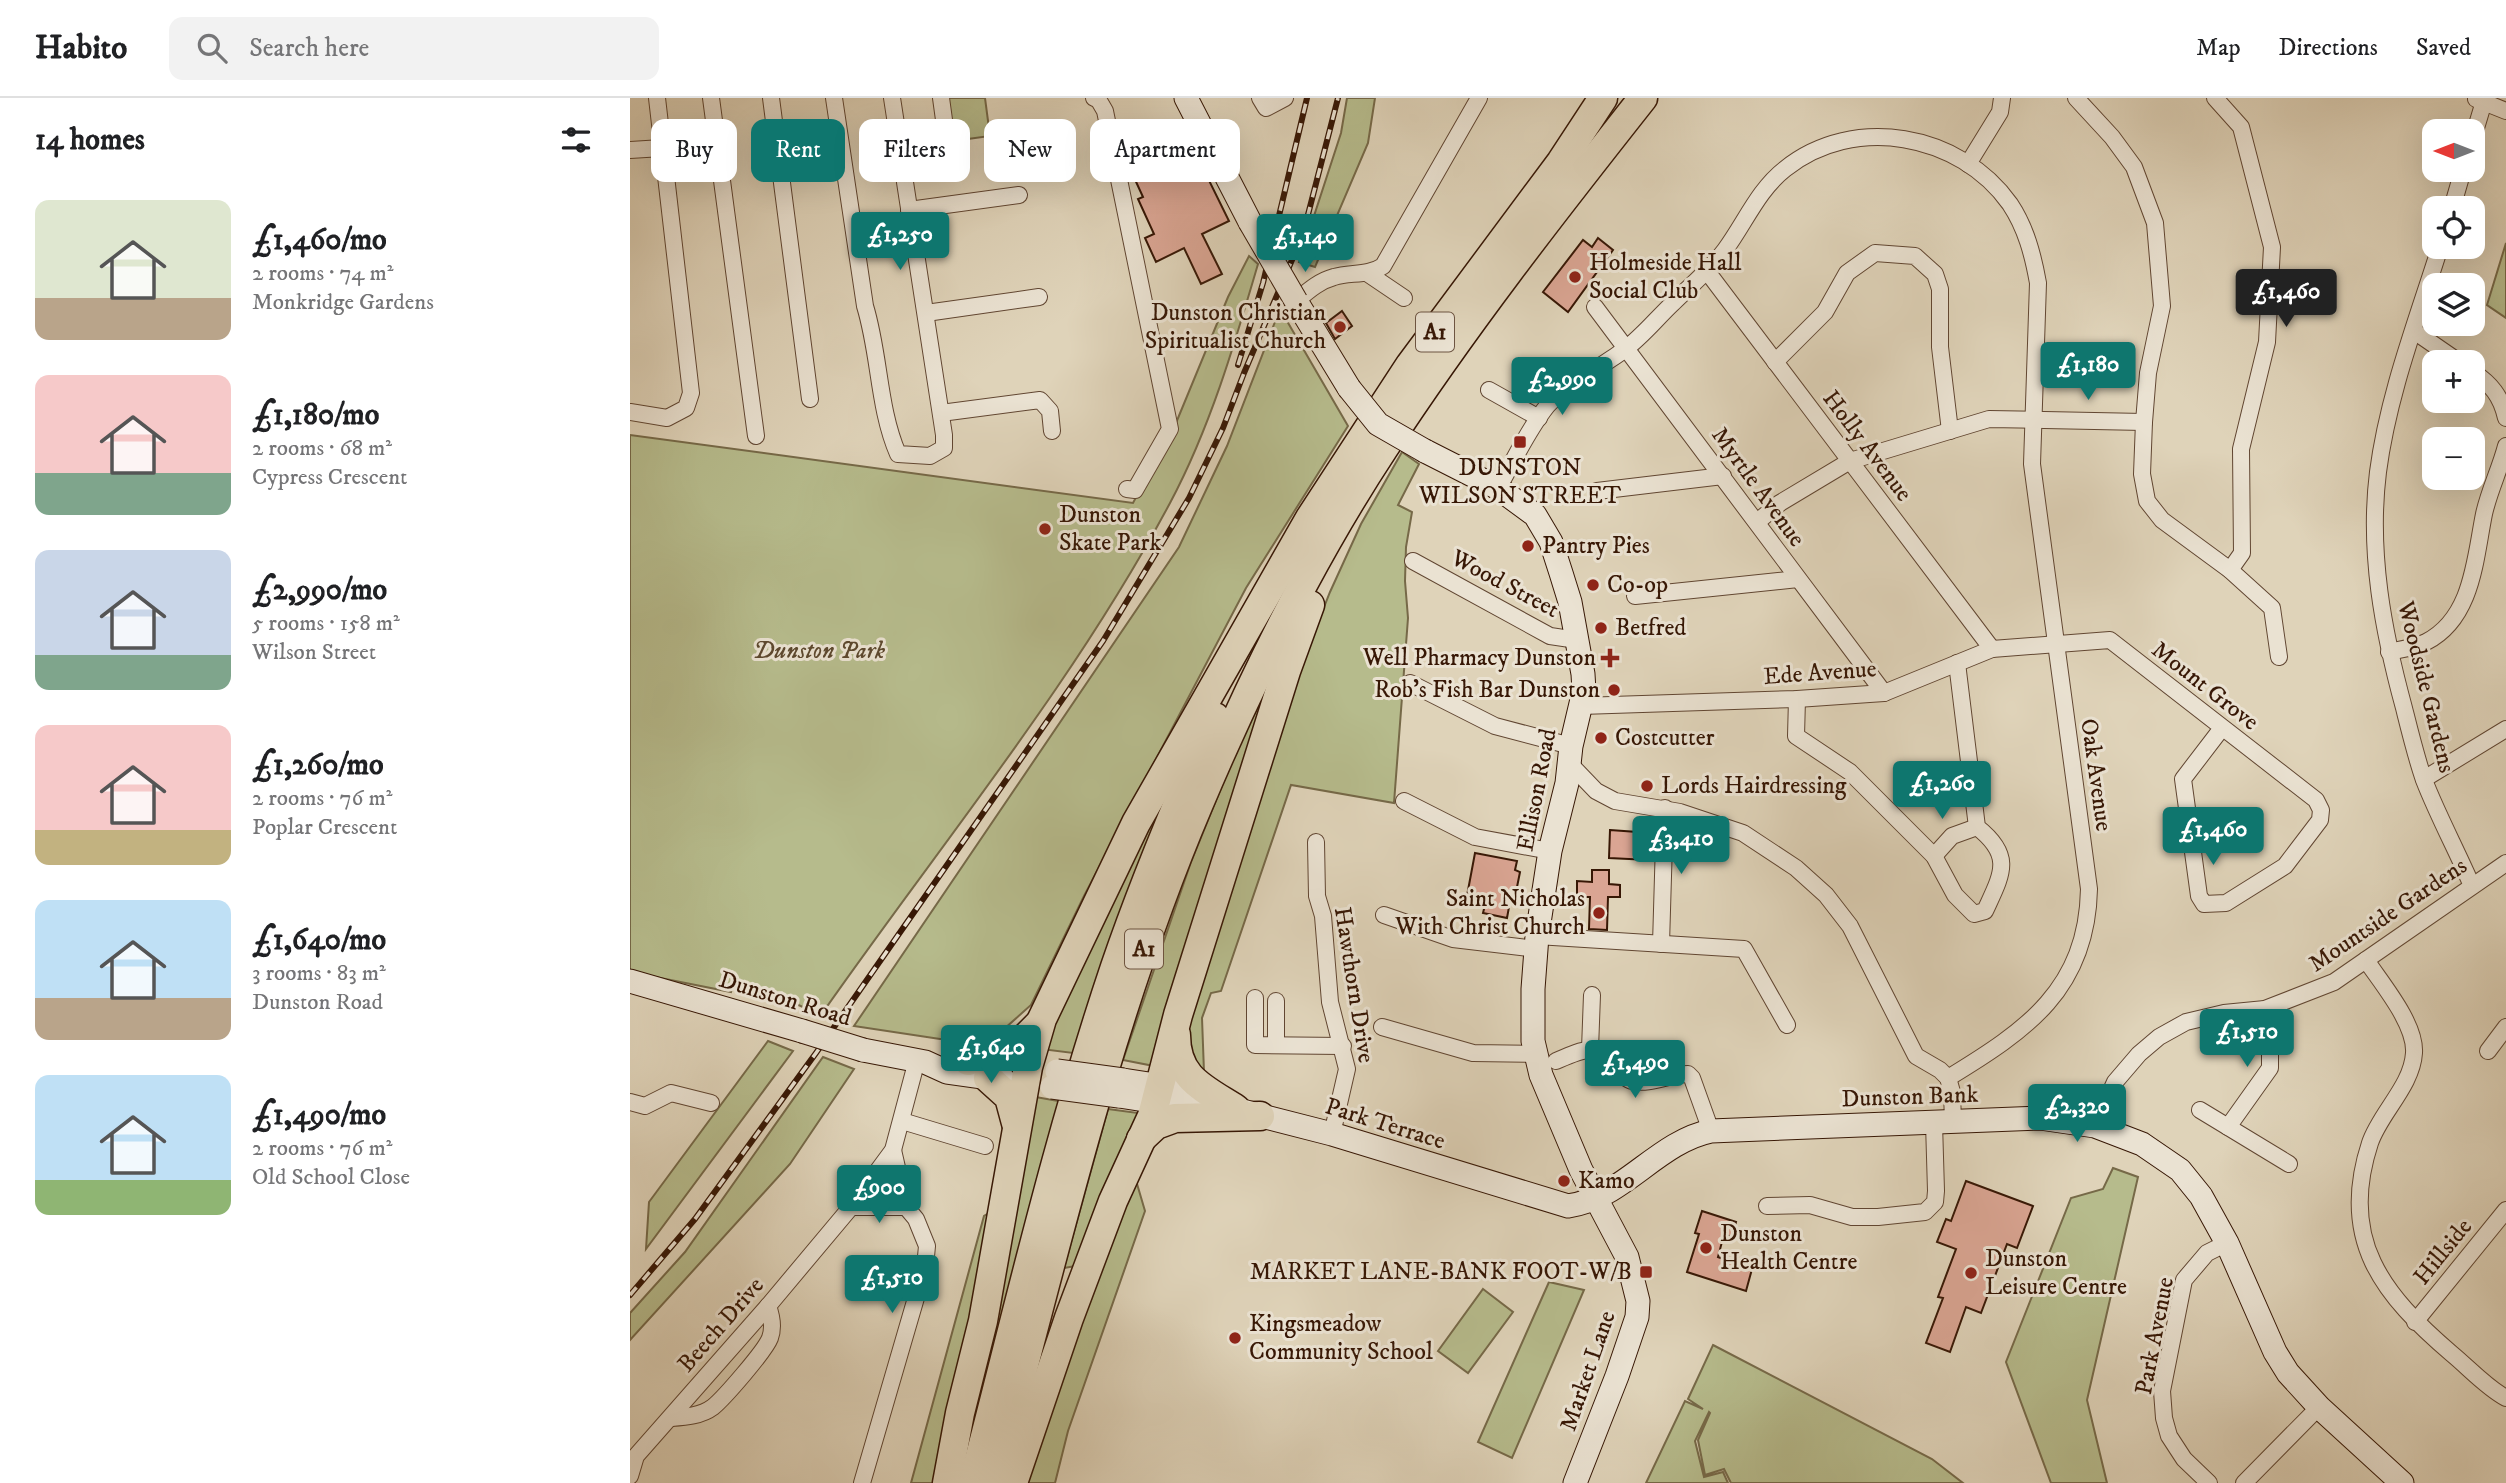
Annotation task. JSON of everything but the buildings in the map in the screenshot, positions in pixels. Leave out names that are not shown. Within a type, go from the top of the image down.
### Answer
[{"type":"highway","points":[[1569,150],[1603,98]]},
{"type":"highway","name":"A1","points":[[973,1483],[1065,1137],[1114,970],[1179,797],[1237,667],[1310,519],[1410,365],[1569,150],[1611,98]]},
{"type":"highway","name":"A1","points":[[993,1483],[1084,1145],[1161,899],[1198,806],[1261,667],[1330,536],[1382,450],[1429,381],[1555,210],[1643,98]]},
{"type":"highway","points":[[1013,1483],[1074,1305],[1158,1094],[1178,1014],[1286,671],[1310,605],[1382,450]]},
{"type":"highway","points":[[947,1483],[960,1413],[983,1321],[1026,1075],[1042,1019],[1136,823],[1310,519]]},
{"type":"highway","points":[[1178,1014],[1176,1046],[1182,1069],[1194,1081],[1248,1113]]},
{"type":"highway","points":[[1017,1129],[1009,1097],[978,1069],[1028,1038],[1042,1019]]},
{"type":"highway","points":[[1141,1139],[1156,1125],[1175,1118],[1248,1113]]},
{"type":"street","points":[[657,98],[662,119]]},
{"type":"street","points":[[711,98],[714,119]]},
{"type":"street","points":[[771,98],[810,399]]},
{"type":"street","points":[[834,98],[865,306],[874,334],[889,432],[898,454],[930,456],[944,448],[941,413],[892,98]]},
{"type":"street","points":[[941,98],[944,119]]},
{"type":"street","points":[[1094,98],[1098,99],[1105,111],[1108,124],[1170,429],[1135,489],[1127,489]]},
{"type":"street","points":[[1186,98],[1250,222],[1296,301],[1320,282],[1334,277],[1367,273],[1383,266],[1479,98]]},
{"type":"street","points":[[1260,98],[1266,108],[1284,98]]},
{"type":"street","points":[[1968,164],[2000,112],[2003,98]]},
{"type":"street","points":[[2076,98],[2112,137],[2134,167],[2155,223],[2162,306],[2148,373],[2144,422],[2142,474],[2147,501],[2162,520],[2230,570],[2272,608],[2278,657]]},
{"type":"street","points":[[2215,98],[2241,127],[2272,247],[2267,342],[2241,449],[2242,553],[2230,570]]},
{"type":"street","points":[[2477,119],[2481,99],[2506,111]]},
{"type":"street","name":"Oak Avenue","points":[[1498,488],[1548,404],[1627,348],[1724,251],[1764,191],[1784,169],[1814,152],[1838,142],[1866,137],[1908,139],[1939,148],[1968,164],[1993,184],[2009,204],[2023,227],[2038,284],[2032,464],[2054,645],[2089,889],[2088,914],[2073,964],[2058,993],[1996,1047],[1948,1077]]},
{"type":"street","points":[[630,150],[651,148]]},
{"type":"street","points":[[630,412],[667,418],[686,408],[691,393],[672,182]]},
{"type":"street","points":[[722,182],[756,436]]},
{"type":"street","points":[[909,210],[1019,195]]},
{"type":"street","points":[[1775,362],[1825,313],[1847,273],[1875,253],[1915,256],[1935,274],[1940,289],[1940,347],[1950,431]]},
{"type":"street","name":"Woodside Gardens","points":[[2436,259],[2392,401],[2378,472],[2375,540],[2380,605],[2389,652],[2424,779],[2472,886]]},
{"type":"street","name":"Holly Avenue","points":[[1706,270],[1992,649]]},
{"type":"street","points":[[1367,273],[1404,298]]},
{"type":"street","points":[[926,313],[1039,297]]},
{"type":"street","name":"Ellison Road","points":[[1296,301],[1349,388],[1378,424],[1425,452],[1498,488],[1535,515],[1552,542],[1570,602],[1583,683],[1581,706],[1550,851],[1536,943],[1532,1025],[1595,1199]]},
{"type":"street","name":"Myrtle Avenue","points":[[1595,307],[1884,694]]},
{"type":"street","points":[[2414,331],[2442,350]]},
{"type":"street","points":[[2485,382],[2494,389],[2506,418]]},
{"type":"street","points":[[1489,390],[1539,418]]},
{"type":"street","points":[[941,413],[1040,400],[1050,411],[1052,431]]},
{"type":"street","points":[[1757,522],[1780,503],[1850,461],[1989,419],[2144,422]]},
{"type":"street","points":[[2389,652],[2425,643],[2448,623],[2461,606],[2470,586],[2485,510],[2505,455]]},
{"type":"street","points":[[1597,491],[1723,476]]},
{"type":"street","name":"Wood Street","points":[[1413,561],[1550,636],[1577,640]]},
{"type":"street","points":[[1635,596],[1798,579]]},
{"type":"street","name":"Mount Grove","points":[[2054,645],[2110,640],[2316,800],[2320,820],[2285,866],[2226,903],[2204,904],[2199,896],[2183,779],[2222,728]]},
{"type":"street","name":"Ede Avenue","points":[[1581,706],[1884,694],[1992,649],[2054,645]]},
{"type":"street","points":[[1797,699],[1797,736],[1850,772],[1934,856],[1955,895],[1974,914],[1985,911],[2001,877],[2003,861],[1994,840],[1977,827],[1957,663]]},
{"type":"street","points":[[1410,683],[1495,726],[1571,755],[1596,791],[1606,797],[1625,805],[1665,808],[1743,833],[1796,868],[1826,895],[1850,926],[1916,1056],[1948,1077],[1952,1092],[1944,1122],[1935,1202],[1925,1212],[1878,1217],[1852,1217],[1810,1205],[1767,1206]]},
{"type":"street","points":[[2424,779],[2506,729]]},
{"type":"street","points":[[1404,801],[1475,837],[1550,851]]},
{"type":"street","points":[[1661,943],[1665,808]]},
{"type":"street","points":[[1934,856],[1952,836],[1977,827]]},
{"type":"street","name":"Hawthorn Drive","points":[[1316,842],[1317,896],[1323,916],[1330,1002],[1347,1069],[1332,1134]]},
{"type":"street","name":"Mountside Gardens","points":[[2095,1126],[2115,1082],[2139,1054],[2159,1037],[2186,1022],[2224,1013],[2265,1009],[2334,982],[2506,863]]},
{"type":"street","points":[[1384,915],[1454,939],[1536,943],[1661,943],[1744,949],[1787,1025]]},
{"type":"street","points":[[2366,960],[2398,1007],[2413,1036],[2415,1051],[2412,1068],[2371,1141],[2363,1167],[2360,1204],[2364,1242],[2388,1291],[2415,1322],[2506,1398]]},
{"type":"street","name":"Dunston Road","points":[[630,981],[863,1050],[921,1061],[948,1058],[978,1069],[1121,1088]]},
{"type":"street","points":[[1590,1049],[1591,995]]},
{"type":"street","points":[[1255,998],[1255,1045],[1343,1045]]},
{"type":"street","points":[[1276,1000],[1276,1045]]},
{"type":"street","points":[[2228,1127],[2270,1068],[2270,1041],[2265,1009]]},
{"type":"street","points":[[1382,1027],[1473,1053],[1545,1058],[1590,1049],[1606,1052],[1618,1064],[1624,1076],[1636,1082],[1685,1074],[1690,1076]]},
{"type":"street","points":[[2488,1051],[2506,1027]]},
{"type":"street","points":[[1696,1060],[1690,1076],[1711,1130]]},
{"type":"street","name":"Beech Drive","points":[[630,1476],[636,1456],[768,1306],[851,1207],[893,1150],[921,1061]]},
{"type":"street","name":"Park Terrace","points":[[1121,1088],[1158,1094],[1170,1104],[1196,1099],[1332,1134],[1549,1203],[1568,1206],[1595,1199]]},
{"type":"street","points":[[630,1102],[645,1106],[671,1093],[711,1103]]},
{"type":"street","points":[[2200,1110],[2290,1164]]},
{"type":"street","name":"Dunston Bank","points":[[1595,1199],[1672,1148],[1711,1130],[2040,1118],[2095,1126],[2142,1144],[2180,1170],[2201,1196],[2227,1243],[2275,1352],[2288,1373],[2319,1407],[2402,1483]]},
{"type":"street","points":[[902,1121],[985,1146]]},
{"type":"street","points":[[862,1483],[925,1267],[927,1246],[922,1232],[906,1207],[893,1150]]},
{"type":"street","name":"Market Lane","points":[[1575,1483],[1617,1377],[1637,1317],[1638,1301],[1627,1257],[1595,1199]]},
{"type":"street","points":[[851,1207],[906,1207]]},
{"type":"street","name":"Hillside","points":[[2415,1322],[2506,1210]]},
{"type":"street","name":"Park Avenue","points":[[2209,1483],[2184,1459],[2169,1436],[2162,1391],[2184,1280],[2207,1253],[2227,1243]]},
{"type":"street","points":[[671,1418],[689,1417],[712,1408],[741,1377],[770,1340],[773,1320],[768,1306]]},
{"type":"street","points":[[2244,1483],[2319,1407]]},
{"type":"green space","points":[[948,98],[985,98],[988,119],[984,119],[984,137],[970,139],[970,119],[950,119]]},
{"type":"green space","points":[[1347,98],[1375,98],[1368,143],[1315,267],[1299,262],[1341,133]]},
{"type":"green space","points":[[2506,243],[2506,318],[2487,305]]},
{"type":"green space","name":"Dunston Park","points":[[1249,256],[1258,264],[1230,356],[1197,446],[1170,503],[1132,570],[1048,700],[821,1015],[769,992],[734,981],[731,992],[630,972],[630,435],[1133,503],[1176,423],[1228,297]]},
{"type":"green space","points":[[1280,309],[1348,426],[1246,588],[1084,896],[1031,1005],[995,1037],[940,1039],[854,1026],[1179,547],[1227,446]]},
{"type":"green space","points":[[1402,452],[1419,464],[1398,505],[1412,512],[1406,547],[1408,618],[1394,803],[1291,785],[1221,991],[1211,993],[1202,1018],[1204,1072],[1182,1044],[1304,658],[1361,524]]},
{"type":"green space","points":[[1262,687],[1272,689],[1154,1066],[1123,1060],[1191,862]]},
{"type":"green space","points":[[1184,749],[1081,1054],[1041,1049]]},
{"type":"green space","points":[[768,1041],[793,1051],[646,1249],[649,1202]]},
{"type":"green space","points":[[823,1057],[854,1069],[790,1164],[630,1340],[630,1313],[685,1252]]},
{"type":"green space","points":[[1030,1096],[1064,1102],[963,1483],[954,1483]]},
{"type":"green space","points":[[1108,1109],[1138,1113],[1081,1265],[1064,1268]]},
{"type":"green space","points":[[2113,1168],[2138,1177],[2087,1400],[2107,1483],[2051,1483],[2006,1362],[2071,1198],[2103,1189]]},
{"type":"green space","points":[[1135,1177],[1145,1211],[1068,1431],[1055,1483],[1023,1483]]},
{"type":"green space","points":[[991,1212],[936,1483],[911,1483],[984,1216]]},
{"type":"green space","points":[[1549,1282],[1584,1290],[1512,1458],[1478,1442]]},
{"type":"green space","points":[[1483,1289],[1513,1312],[1468,1373],[1438,1351]]},
{"type":"green space","points":[[1713,1345],[1932,1459],[1963,1483],[1731,1483],[1724,1469],[1705,1475],[1698,1440],[1709,1412],[1695,1441],[1704,1477],[1723,1472],[1728,1483],[1646,1483],[1685,1401],[1703,1409],[1688,1399]]},
{"type":"railway","points":[[1238,365],[1263,283],[1307,98]]},
{"type":"railway","points":[[630,1295],[695,1219],[816,1053],[1103,641],[1189,498],[1223,428],[1303,234],[1338,98]]},
{"type":"place","name":"Holmeside Hall Social Club","points":[[1575,277]]},
{"type":"place","name":"Dunston Christian Spiritualist Church","points":[[1340,327]]},
{"type":"place","name":"DUNSTON WILSON STREET","points":[[1520,442]]},
{"type":"place","name":"Dunston Skate Park","points":[[1045,529]]},
{"type":"place","name":"Pantry Pies","points":[[1528,546]]},
{"type":"place","name":"Co-op","points":[[1593,585]]},
{"type":"place","name":"Betfred","points":[[1601,628]]},
{"type":"place","name":"Well Pharmacy Dunston","points":[[1610,658]]},
{"type":"place","name":"Rob’s Fish Bar Dunston","points":[[1614,690]]},
{"type":"place","name":"Costcutter","points":[[1601,738]]},
{"type":"place","name":"Lords Hairdressing","points":[[1647,786]]},
{"type":"place","name":"Saint Nicholas With Christ Church","points":[[1599,913]]},
{"type":"place","name":"Kamo","points":[[1564,1181]]},
{"type":"place","name":"Dunston Health Centre","points":[[1706,1248]]},
{"type":"place","name":"MARKET LANE-BANK FOOT-W/B","points":[[1646,1272]]},
{"type":"place","name":"Dunston Leisure Centre","points":[[1971,1273]]},
{"type":"place","name":"Kingsmeadow Community School","points":[[1235,1338]]}]
